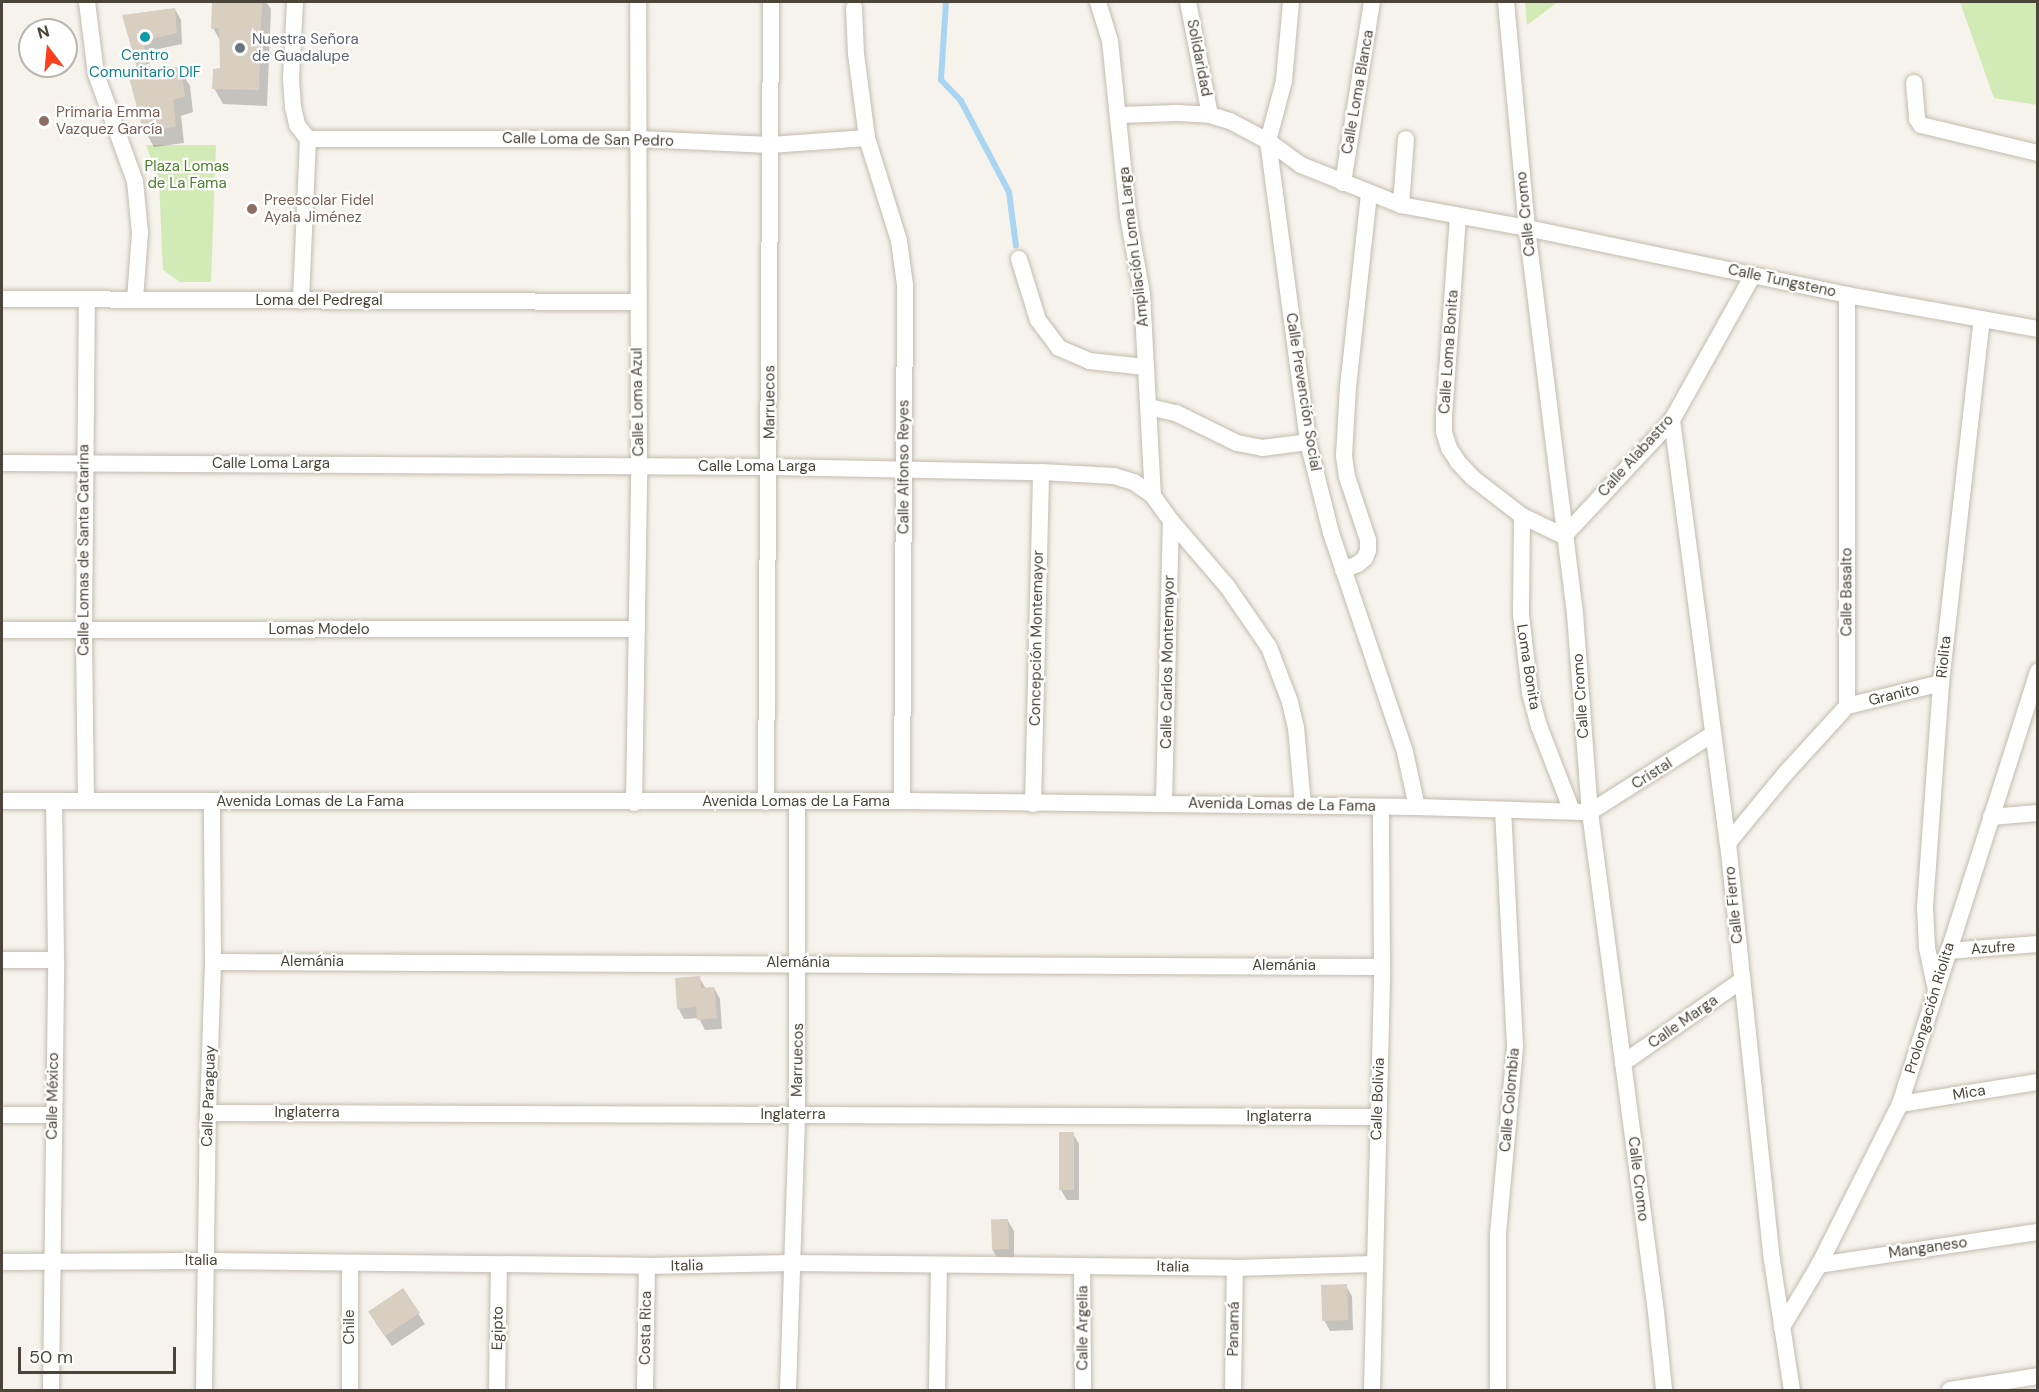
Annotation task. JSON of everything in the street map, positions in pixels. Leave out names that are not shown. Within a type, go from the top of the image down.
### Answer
[{"type":"street","points":[[87,2],[96,74],[137,193],[140,233],[135,299]]},
{"type":"street","points":[[295,2],[293,107],[297,125],[308,139],[301,301]]},
{"type":"street","name":"Calle Loma Azul","points":[[634,803],[639,467],[638,2]]},
{"type":"street","name":"Marruecos","points":[[765,802],[770,467],[771,2]]},
{"type":"street","name":"Ampliación Loma Larga","points":[[1098,2],[1110,41],[1120,115],[1128,216],[1142,294],[1153,496]]},
{"type":"street","name":"Solidaridad","points":[[1188,2],[1210,115]]},
{"type":"street","name":"Calle Prevención Social","points":[[1291,2],[1284,81],[1268,141],[1308,442],[1343,570],[1405,752],[1418,807]]},
{"type":"street","name":"Calle Loma Blanca","points":[[1343,183],[1372,2]]},
{"type":"street","name":"Calle Cromo","points":[[1506,2],[1527,228],[1575,614],[1590,812],[1664,1390]]},
{"type":"street","name":"Calle Alfonso Reyes","points":[[854,8],[856,54],[867,138],[889,205],[903,261],[905,285],[902,801]]},
{"type":"street","points":[[1914,83],[1917,119],[1921,124],[2037,153]]},
{"type":"street","points":[[1120,115],[1210,115],[1230,121],[1268,141],[1301,165],[1369,194],[1401,205],[1527,228]]},
{"type":"street","name":"Calle Loma de San Pedro","points":[[308,139],[639,139],[770,145],[867,138]]},
{"type":"street","points":[[1401,205],[1406,139]]},
{"type":"street","points":[[1343,570],[1358,564],[1365,558],[1368,550],[1368,540],[1347,477],[1344,456],[1348,387],[1369,194]]},
{"type":"street","name":"Calle Loma Bonita","points":[[1458,216],[1444,432],[1458,462],[1521,516],[1564,536]]},
{"type":"street","name":"Calle Tungsteno","points":[[1527,228],[1847,296],[2037,329]]},
{"type":"street","points":[[1019,259],[1038,320],[1059,348],[1089,361],[1146,367]]},
{"type":"street","name":"Calle Alabastro","points":[[1564,536],[1672,420],[1753,275]]},
{"type":"street","name":"Calle Basalto","points":[[1847,296],[1847,706]]},
{"type":"street","name":"Loma del Pedregal","points":[[2,299],[637,302]]},
{"type":"street","name":"Calle Lomas de Santa Catarina","points":[[86,801],[84,463],[87,300]]},
{"type":"street","name":"Riolita","points":[[1936,993],[1925,926],[1941,683],[1982,320]]},
{"type":"street","points":[[1149,407],[1176,413],[1238,443],[1262,448],[1308,442]]},
{"type":"street","name":"Calle Fierro","points":[[1672,420],[1728,843],[1770,1248],[1792,1390]]},
{"type":"street","name":"Calle Loma Larga","points":[[2,463],[903,468],[1114,476],[1134,482],[1153,496],[1171,521],[1227,586],[1269,648],[1290,702],[1296,727],[1303,805]]},
{"type":"street","name":"Concepción Montemayor","points":[[1033,804],[1041,472]]},
{"type":"street","name":"Loma Bonita","points":[[1521,516],[1521,614],[1530,693],[1539,726],[1572,811]]},
{"type":"street","name":"Calle Carlos Montemayor","points":[[1164,803],[1171,521]]},
{"type":"street","name":"Lomas Modelo","points":[[2,630],[637,629]]},
{"type":"street","name":"Prolongación Riolita","points":[[1782,1327],[1819,1265],[1900,1104],[2037,678]]},
{"type":"street","name":"Granito","points":[[1847,706],[1941,683]]},
{"type":"street","points":[[1728,843],[1784,775],[1847,706]]},
{"type":"street","name":"Cristal","points":[[1590,812],[1713,734]]},
{"type":"street","name":"Avenida Lomas de La Fama","points":[[2,801],[634,803],[902,801],[1303,805],[1590,812]]},
{"type":"street","name":"Calle México","points":[[51,1390],[56,960],[54,801]]},
{"type":"street","name":"Calle Paraguay","points":[[204,1390],[208,1113],[213,962],[212,801]]},
{"type":"street","name":"Marruecos","points":[[788,1390],[798,1115],[797,802]]},
{"type":"street","name":"Calle Bolivia","points":[[1372,1390],[1373,1264],[1382,967],[1381,807]]},
{"type":"street","name":"Calle Colombia","points":[[1498,1390],[1498,1234],[1515,1047],[1503,810]]},
{"type":"street","points":[[1991,817],[2037,813]]},
{"type":"street","name":"Azufre","points":[[1948,951],[2037,944]]},
{"type":"street","points":[[2,960],[56,960]]},
{"type":"street","name":"Alemánia","points":[[213,962],[1382,967]]},
{"type":"street","name":"Calle Marga","points":[[1623,1063],[1742,980]]},
{"type":"street","name":"Mica","points":[[1900,1104],[2037,1082]]},
{"type":"street","name":"Inglaterra","points":[[208,1113],[1378,1117]]},
{"type":"street","points":[[2,1115],[53,1116]]},
{"type":"street","name":"Manganeso","points":[[1819,1265],[2037,1232]]},
{"type":"street","name":"Italia","points":[[2,1262],[205,1261],[647,1266],[792,1263],[1235,1268],[1373,1264]]},
{"type":"street","name":"Chile","points":[[350,1264],[350,1390]]},
{"type":"street","name":"Egipto","points":[[497,1390],[499,1265]]},
{"type":"street","name":"Costa Rica","points":[[645,1390],[647,1266]]},
{"type":"street","points":[[937,1390],[939,1266]]},
{"type":"street","name":"Calle Argelia","points":[[1082,1266],[1083,1390]]},
{"type":"street","name":"Panamá","points":[[1233,1390],[1235,1268]]},
{"type":"street","points":[[1950,1390],[2037,1376]]},
{"type":"green space","points":[[1525,2],[1558,2],[1527,25]]},
{"type":"green space","points":[[1960,2],[2037,2],[2037,105],[1994,98]]},
{"type":"green space","name":"Plaza Lomas de La Fama","points":[[146,145],[216,145],[211,282],[180,282],[163,270],[159,181]]},
{"type":"building","name":"Nuestra Señora de Guadalupe","points":[[212,2],[262,2],[259,90],[212,89],[213,69],[220,68],[219,28],[211,29]]},
{"type":"building","name":"Centro Comunitario DIF","points":[[175,8],[177,33],[144,41],[146,66],[137,68],[122,15]]},
{"type":"building","points":[[165,66],[181,68],[185,96],[173,100],[176,127],[143,131],[127,70]]},
{"type":"building","points":[[700,976],[701,988],[714,987],[717,1018],[697,1020],[696,1007],[677,1009],[675,978]]},
{"type":"building","points":[[1059,1132],[1074,1132],[1074,1190],[1059,1190]]},
{"type":"building","points":[[1008,1219],[1009,1249],[992,1250],[991,1220]]},
{"type":"building","points":[[1347,1284],[1348,1320],[1322,1321],[1321,1285]]},
{"type":"building","points":[[403,1288],[420,1313],[385,1336],[368,1311]]},
{"type":"waterway","points":[[946,2],[941,80],[961,101],[1009,192],[1016,246]]},
{"type":"place","name":"Centro Comunitario DIF","points":[[145,37]]},
{"type":"place","name":"Nuestra Señora de Guadalupe","points":[[240,48]]},
{"type":"place","name":"Primaria Emma Vazquez García","points":[[44,121]]},
{"type":"place","name":"Preescolar Fidel Ayala Jiménez","points":[[252,209]]}]
